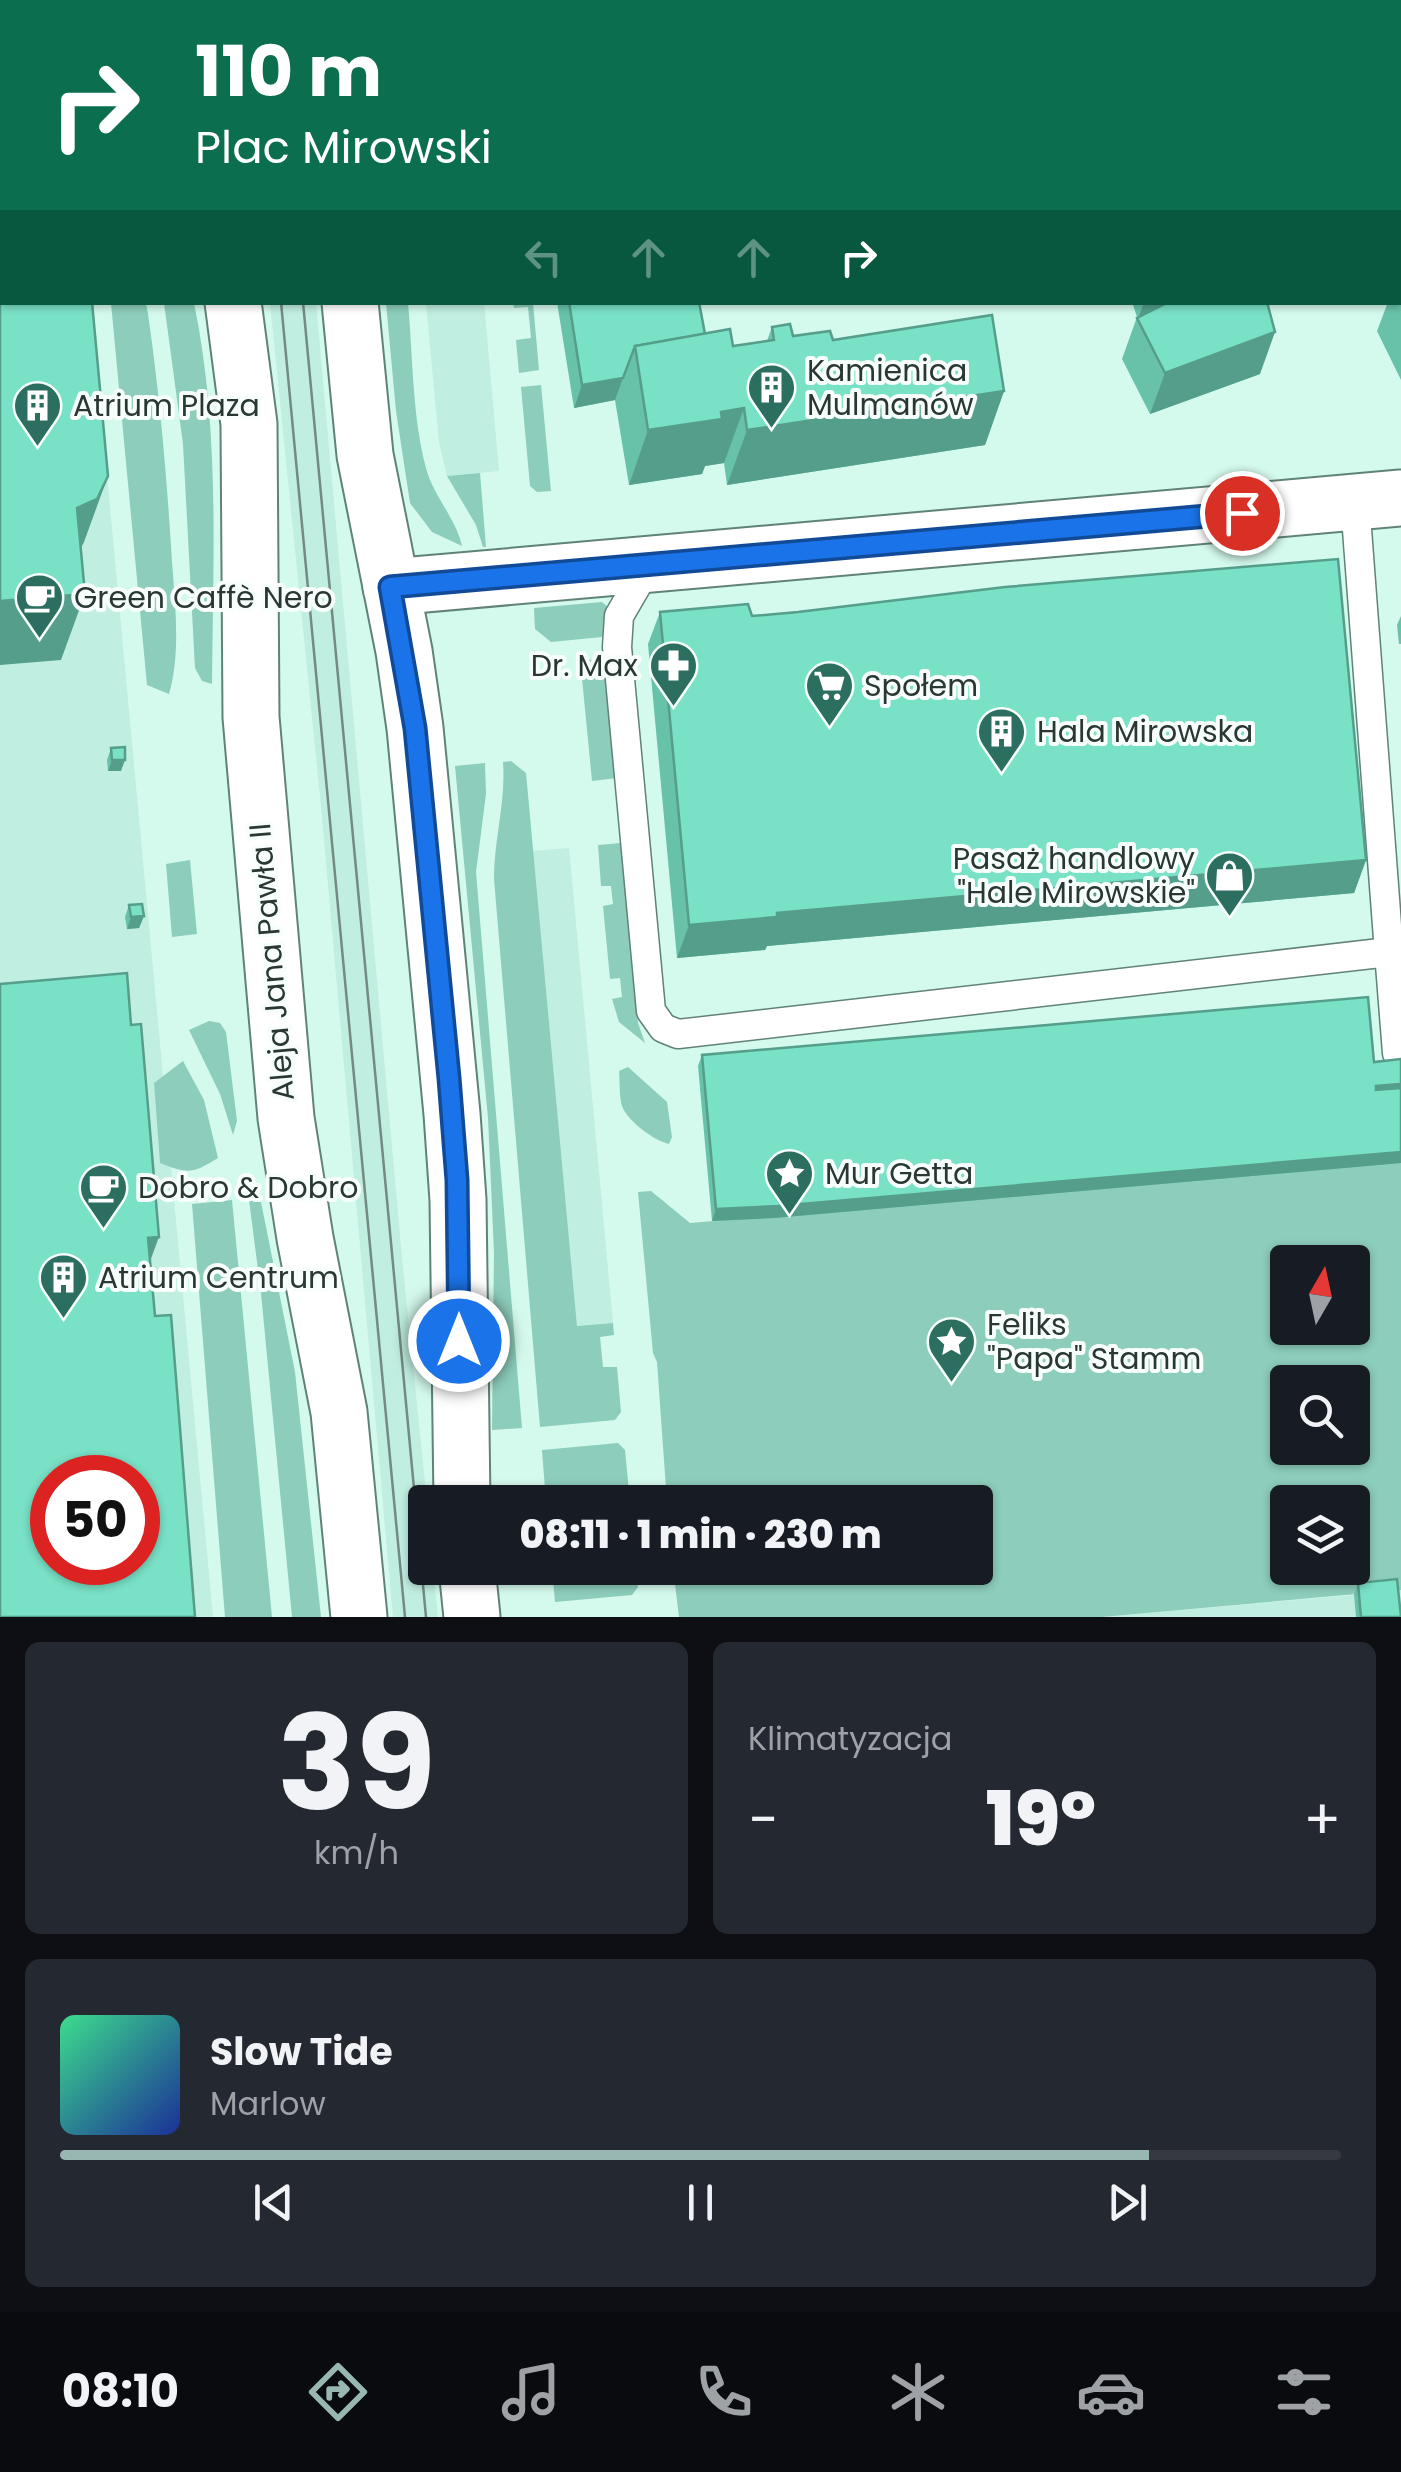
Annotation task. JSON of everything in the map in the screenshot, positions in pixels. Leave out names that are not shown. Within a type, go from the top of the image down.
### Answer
[{"type":"main road","name":"Aleja Jana Pawła II","points":[[233,305],[250,424],[251,717],[286,1118],[298,1203],[339,1412],[360,1617]]},
{"type":"main road","points":[[350,305],[365,455],[415,728],[456,1159],[462,1485]]},
{"type":"main road","points":[[390,587],[1378,500]]},
{"type":"main road","points":[[469,1585],[472,1617]]},
{"type":"lane","points":[[1378,500],[1396,1053]]},
{"type":"lane","points":[[648,566],[620,616],[617,647],[651,1011],[656,1021],[670,1032],[1390,952]]},
{"type":"shaded area","points":[[77,305],[91,305],[163,1076],[154,1083],[160,1162],[171,1167],[213,1617],[0,1617],[0,316]]},
{"type":"shaded area","points":[[111,305],[146,305],[163,438],[176,612],[175,662],[169,694],[147,685]]},
{"type":"shaded area","points":[[164,305],[194,305],[208,397],[214,541],[212,684],[202,681],[195,668],[183,444]]},
{"type":"shaded area","points":[[270,305],[316,305],[425,1485],[408,1485],[408,1585],[435,1585],[438,1617],[393,1617],[321,806]]},
{"type":"shaded area","points":[[386,305],[408,305],[421,448],[429,478],[462,546],[432,532],[410,503]]},
{"type":"shaded area","points":[[426,305],[484,305],[499,471],[447,476],[439,442]]},
{"type":"shaded area","points":[[513,305],[533,305],[539,370],[519,373],[516,340],[531,338],[528,307]]},
{"type":"shaded area","points":[[541,385],[551,491],[537,492],[530,486],[521,387]]},
{"type":"shaded area","points":[[480,473],[486,547],[447,476]]},
{"type":"shaded area","points":[[602,602],[609,608],[602,637],[551,642],[535,629],[534,608]]},
{"type":"shaded area","points":[[606,658],[617,778],[592,781],[581,668],[587,660]]},
{"type":"shaded area","points":[[511,761],[526,773],[577,1326],[613,1323],[614,1335],[600,1337],[603,1367],[617,1367],[621,1412],[615,1420],[540,1427],[494,879],[503,762]]},
{"type":"shaded area","points":[[485,763],[486,794],[476,872],[522,1428],[492,1430],[494,1252],[488,1118],[455,766]]},
{"type":"shaded area","points":[[621,843],[638,1023],[645,1043],[619,1022],[612,999],[622,997],[620,978],[610,979],[603,906],[613,904],[611,886],[601,886],[598,845]]},
{"type":"shaded area","points":[[569,848],[613,1323],[577,1326],[533,851]]},
{"type":"shaded area","points":[[190,860],[197,934],[172,937],[166,864]]},
{"type":"shaded area","points":[[209,1021],[220,1023],[226,1032],[237,1121],[233,1135],[220,1094],[189,1030]]},
{"type":"shaded area","points":[[183,1061],[204,1100],[218,1158],[190,1171],[160,1163],[154,1083]]},
{"type":"shaded area","points":[[628,1067],[667,1102],[672,1137],[669,1144],[642,1130],[625,1112],[619,1071]]},
{"type":"shaded area","points":[[1401,1162],[1401,1590],[1102,1617],[679,1617],[675,1585],[993,1585],[993,1485],[666,1485],[638,1192],[651,1191],[690,1223]]},
{"type":"shaded area","points":[[248,1192],[259,1192],[295,1372],[321,1617],[292,1617]]},
{"type":"shaded area","points":[[232,1200],[272,1617],[225,1617],[192,1204]]},
{"type":"shaded area","points":[[618,1443],[625,1450],[628,1485],[545,1485],[542,1450]]},
{"type":"shaded area","points":[[554,1585],[638,1585],[632,1595],[555,1602]]},
{"type":"shaded area","points":[[1401,1590],[1401,1617],[1102,1617],[1354,1595]]},
{"type":"building","name":"Atrium Plaza","points":[[0,305],[92,305],[108,476],[97,499],[77,508],[85,594],[0,601]]},
{"type":"building","points":[[569,305],[700,305],[705,334],[635,346],[623,378],[582,385]]},
{"type":"building","points":[[1163,305],[1268,305],[1275,332],[1165,373],[1137,318]]},
{"type":"building","points":[[992,315],[1004,391],[747,430],[744,408],[721,412],[722,419],[648,430],[635,346],[730,329],[733,346],[774,340],[772,327],[790,324],[793,336],[830,331],[833,340]]},
{"type":"building","name":"Hala Mirowska","points":[[1338,559],[1366,860],[777,913],[777,917],[689,925],[660,612],[748,604],[752,616],[1005,587]]},
{"type":"building","points":[[125,747],[125,760],[112,760],[111,748]]},
{"type":"building","points":[[142,904],[144,916],[131,917],[129,905]]},
{"type":"building","name":"Atrium Centrum","points":[[127,973],[131,1025],[141,1024],[159,1237],[148,1238],[155,1316],[171,1315],[195,1617],[0,1617],[0,984]]},
{"type":"building","points":[[1368,997],[1374,1062],[1401,1059],[1401,1084],[1376,1086],[1376,1090],[1401,1088],[1401,1152],[716,1209],[702,1055]]},
{"type":"building","points":[[1397,1579],[1401,1617],[1361,1617],[1358,1585],[1370,1585],[1370,1582]]},
{"type":"tram line","points":[[281,305],[405,1617]]},
{"type":"tram line","points":[[303,305],[426,1617]]},
{"type":"place","name":"Kamienica Mulmanów","points":[[772,430]]},
{"type":"place","name":"Atrium Plaza","points":[[38,448]]},
{"type":"place","name":"Green Caffè Nero","points":[[39,640]]},
{"type":"place","name":"Dr. Max","points":[[673,708]]},
{"type":"place","name":"Społem","points":[[829,728]]},
{"type":"place","name":"Hala Mirowska","points":[[1002,774]]},
{"type":"place","name":"Pasaż handlowy \"Hale Mirowskie\"","points":[[1230,918]]},
{"type":"place","name":"Mur Getta","points":[[790,1216]]},
{"type":"place","name":"Dobro & Dobro","points":[[103,1230]]},
{"type":"place","name":"Atrium Centrum","points":[[63,1320]]},
{"type":"place","name":"Feliks \"Papa\" Stamm","points":[[952,1384]]},
{"type":"route","points":[[459,1341],[457,1180],[449,1078],[415,728],[390,587],[1242,513]]}]
